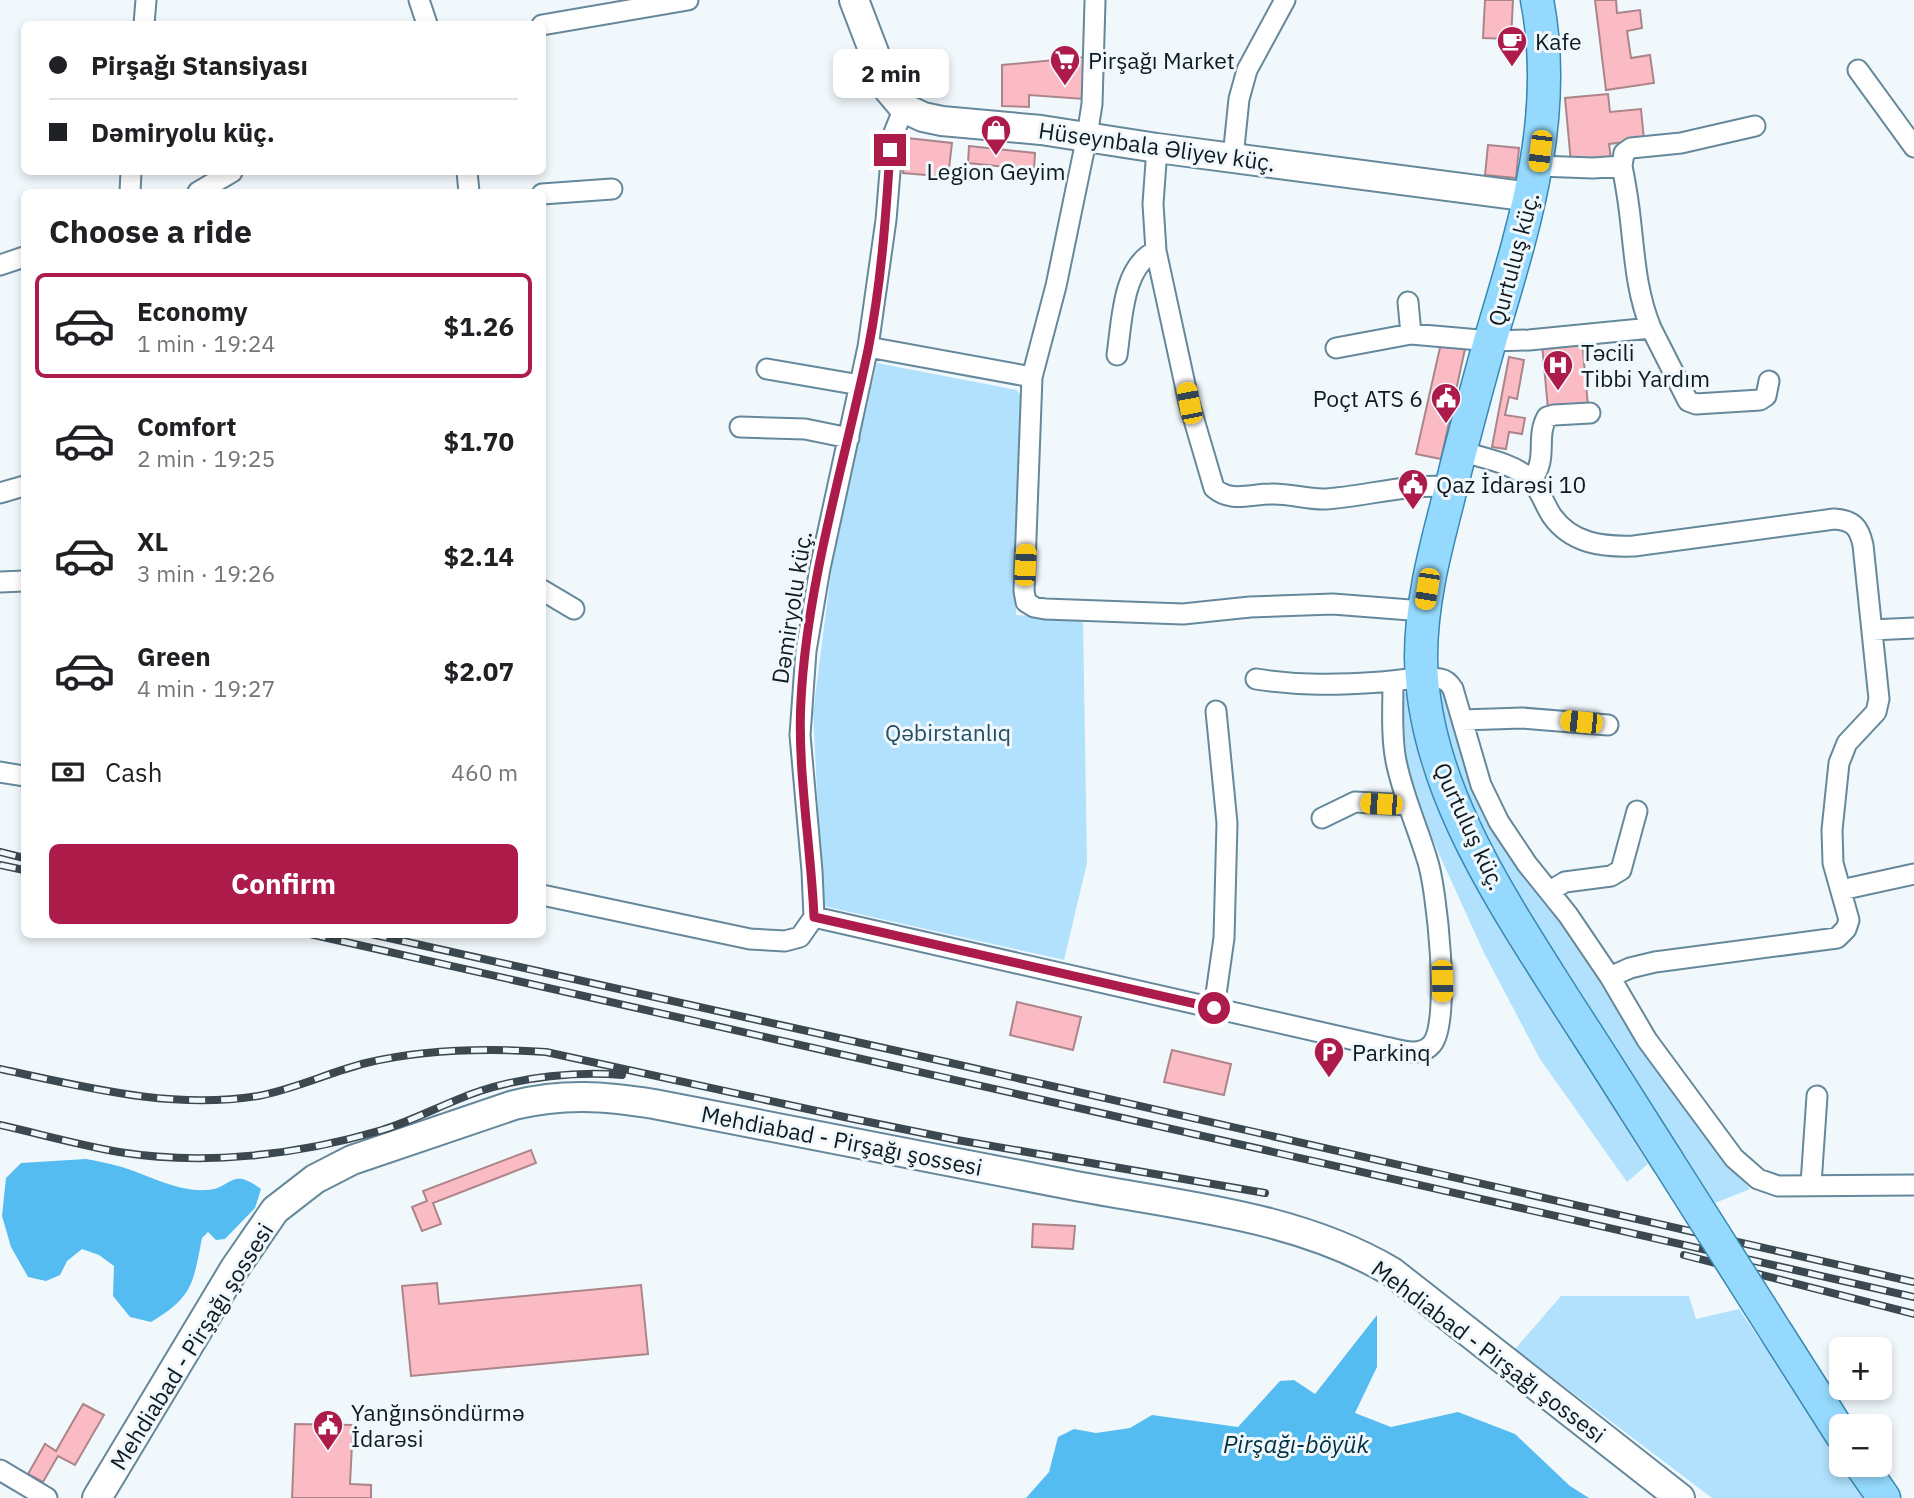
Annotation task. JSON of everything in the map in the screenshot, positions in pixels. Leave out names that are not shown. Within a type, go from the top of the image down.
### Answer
[{"type":"main road","points":[[854,0],[888,89],[904,108]]},
{"type":"main road","name":"Qurtuluş küç.","points":[[1537,0],[1544,55],[1544,107],[1538,166],[1506,294],[1451,487],[1408,680],[1475,848],[1533,949],[1829,1415]]},
{"type":"main road","name":"Hüseynbala Əliyev küç.","points":[[904,108],[923,117],[942,121],[1041,130],[1157,148],[1531,197]]},
{"type":"main road","name":"Mehdiabad - Pirşağı şossesi","points":[[97,1498],[235,1268],[275,1210],[315,1179],[352,1160],[514,1105],[569,1096],[620,1098],[681,1109],[1226,1214],[1327,1240],[1372,1260],[1430,1300],[1680,1498]]},
{"type":"main road","points":[[1869,1477],[1884,1498]]},
{"type":"street","points":[[144,21],[146,0]]},
{"type":"street","points":[[419,0],[426,21]]},
{"type":"street","points":[[546,23],[688,0]]},
{"type":"street","points":[[1233,157],[1238,99],[1247,70],[1285,0]]},
{"type":"street","points":[[1095,2],[1093,104],[1056,286],[1032,377],[1024,591],[1026,602],[1034,607],[1160,615],[1306,604],[1423,611]]},
{"type":"street","points":[[1858,70],[1914,147]]},
{"type":"street","name":"Dəmiryolu küç.","points":[[814,917],[800,735],[806,652],[820,568],[868,347],[886,220],[890,150],[904,108]]},
{"type":"street","points":[[1755,126],[1681,143],[1631,148],[1625,153],[1622,166],[1639,295],[1651,327],[1688,401],[1696,404],[1760,400],[1766,396],[1769,381]]},
{"type":"street","points":[[1157,148],[1153,204],[1156,251],[1189,403],[1214,488],[1222,496],[1231,498],[1276,494],[1326,499],[1416,487],[1451,487]]},
{"type":"street","points":[[1538,166],[1622,166]]},
{"type":"street","points":[[206,189],[224,182]]},
{"type":"street","points":[[546,194],[612,189]]},
{"type":"street","points":[[1117,355],[1128,286],[1134,270],[1144,256],[1156,251]]},
{"type":"street","points":[[0,265],[21,259]]},
{"type":"street","points":[[1408,302],[1411,334]]},
{"type":"street","points":[[1336,348],[1411,334],[1491,341],[1562,337],[1651,327]]},
{"type":"street","points":[[868,347],[1032,377]]},
{"type":"street","points":[[767,369],[860,385]]},
{"type":"street","points":[[1531,480],[1539,471],[1542,460],[1543,424],[1547,417],[1590,413]]},
{"type":"street","points":[[740,427],[805,429],[849,438]]},
{"type":"street","points":[[1461,451],[1518,470],[1531,480],[1564,529],[1593,544],[1634,546],[1834,519],[1847,520],[1856,525],[1860,532],[1879,699],[1876,712],[1847,743],[1839,763],[1832,847],[1833,863],[1849,920],[1846,929],[1837,938],[1655,962],[1610,976]]},
{"type":"street","points":[[0,493],[21,487]]},
{"type":"street","points":[[0,582],[21,581]]},
{"type":"street","points":[[546,592],[573,609]]},
{"type":"street","points":[[1872,630],[1914,628]]},
{"type":"street","points":[[1256,679],[1290,685],[1321,686],[1408,680],[1442,679],[1449,682],[1481,785],[1499,821],[1527,864],[1550,891],[1610,976],[1647,1040],[1734,1158],[1758,1179],[1779,1186],[1914,1185]]},
{"type":"street","points":[[546,896],[750,939],[785,941],[800,937],[814,917],[1415,1053],[1433,1043],[1443,1002],[1432,878],[1407,805],[1396,760],[1393,728],[1408,680]]},
{"type":"street","points":[[1214,1008],[1224,938],[1227,823],[1216,712]]},
{"type":"street","points":[[1462,720],[1522,718],[1608,724]]},
{"type":"street","points":[[0,772],[21,776]]},
{"type":"street","points":[[1322,818],[1355,802],[1407,805]]},
{"type":"street","points":[[1550,891],[1565,882],[1611,876],[1621,870],[1637,811]]},
{"type":"street","points":[[1841,890],[1914,874]]},
{"type":"street","points":[[1811,1184],[1816,1096]]},
{"type":"street","points":[[0,1470],[47,1498]]},
{"type":"green space","name":"Qəbirstanlıq","points":[[877,363],[1017,390],[1025,402],[1016,615],[1083,619],[1087,863],[1064,960],[823,906],[813,713],[835,541]]},
{"type":"green space","points":[[1446,689],[1540,894],[1652,1060],[1750,1189],[1715,1203],[1502,869],[1470,803],[1454,759],[1437,690]]},
{"type":"green space","points":[[1409,692],[1421,766],[1474,882],[1648,1164],[1627,1182],[1540,1059],[1484,953],[1416,803],[1407,764],[1402,694]]},
{"type":"green space","points":[[1561,1296],[1689,1296],[1696,1319],[1739,1309],[1829,1442],[1829,1477],[1852,1477],[1867,1498],[1712,1498],[1515,1349]]},
{"type":"water","points":[[86,1159],[129,1169],[162,1182],[195,1190],[215,1189],[237,1179],[251,1182],[261,1189],[255,1208],[225,1239],[216,1240],[208,1232],[202,1238],[189,1288],[175,1305],[151,1322],[130,1317],[113,1296],[114,1266],[99,1255],[82,1249],[67,1261],[60,1275],[46,1281],[28,1277],[11,1247],[2,1216],[6,1178],[21,1163]]},
{"type":"water","name":"Pirşağı-böyük","points":[[1377,1315],[1377,1367],[1355,1413],[1391,1427],[1458,1412],[1515,1434],[1570,1486],[1589,1498],[1026,1498],[1049,1472],[1058,1437],[1074,1429],[1096,1433],[1130,1428],[1152,1415],[1238,1427],[1280,1381],[1294,1380],[1315,1394]]},
{"type":"building","points":[[1485,0],[1513,0],[1511,39],[1483,38]]},
{"type":"building","points":[[1595,0],[1616,0],[1617,13],[1640,10],[1642,28],[1627,31],[1631,58],[1650,55],[1654,83],[1606,90]]},
{"type":"building","points":[[1085,57],[1084,99],[1029,95],[1029,107],[1002,106],[1002,65]]},
{"type":"building","points":[[1608,94],[1610,112],[1641,109],[1644,140],[1609,144],[1611,159],[1571,163],[1565,98]]},
{"type":"building","points":[[907,138],[952,143],[948,177],[903,173]]},
{"type":"building","points":[[1488,145],[1519,148],[1516,178],[1485,175]]},
{"type":"building","points":[[969,146],[1035,153],[1034,170],[968,163]]},
{"type":"building","points":[[1582,341],[1588,406],[1548,409],[1542,344]]},
{"type":"building","points":[[1441,343],[1465,349],[1441,459],[1416,454]]},
{"type":"building","points":[[1509,357],[1524,360],[1517,399],[1509,397],[1505,415],[1525,418],[1522,434],[1509,432],[1506,449],[1492,447]]},
{"type":"building","points":[[1017,1002],[1081,1017],[1073,1050],[1010,1035]]},
{"type":"building","points":[[1172,1050],[1231,1064],[1224,1095],[1164,1082]]},
{"type":"building","points":[[531,1150],[536,1163],[433,1203],[441,1224],[422,1231],[412,1207],[427,1201],[423,1191]]},
{"type":"building","points":[[1033,1224],[1075,1226],[1073,1249],[1032,1247]]},
{"type":"building","points":[[437,1283],[439,1304],[641,1285],[648,1354],[411,1376],[402,1286]]},
{"type":"building","points":[[83,1404],[104,1415],[75,1465],[58,1456],[43,1482],[28,1474],[45,1444],[56,1451]]},
{"type":"building","points":[[295,1424],[353,1425],[350,1484],[371,1485],[371,1498],[292,1498]]},
{"type":"railway","points":[[0,852],[21,857]]},
{"type":"railway","points":[[0,865],[21,869]]},
{"type":"railway","points":[[328,938],[1914,1297]]},
{"type":"railway","points":[[389,938],[1914,1282]]},
{"type":"railway","points":[[0,1069],[128,1094],[225,1100],[272,1093],[388,1058],[478,1050],[546,1052],[957,1140],[1265,1193]]},
{"type":"railway","points":[[0,1125],[119,1152],[185,1158],[251,1156],[318,1146],[382,1130],[468,1095],[514,1082],[569,1075],[622,1075]]},
{"type":"railway","points":[[1684,1255],[1914,1314]]},
{"type":"place","name":"Kafe","points":[[1512,68]]},
{"type":"place","name":"Pirşağı Market","points":[[1065,87]]},
{"type":"place","name":"Legion Geyim","points":[[996,157]]},
{"type":"place","name":"Təcili Tibbi Yardım","points":[[1558,392]]},
{"type":"place","name":"Poçt ATS 6","points":[[1446,425]]},
{"type":"place","name":"Qaz İdarəsi 10","points":[[1413,511]]},
{"type":"place","name":"Parkinq","points":[[1329,1079]]},
{"type":"place","name":"Yanğınsöndürmə İdarəsi","points":[[328,1452]]},
{"type":"route","points":[[890,150],[886,220],[872,328],[820,568],[801,699],[800,735],[814,917],[1214,1008]]}]
